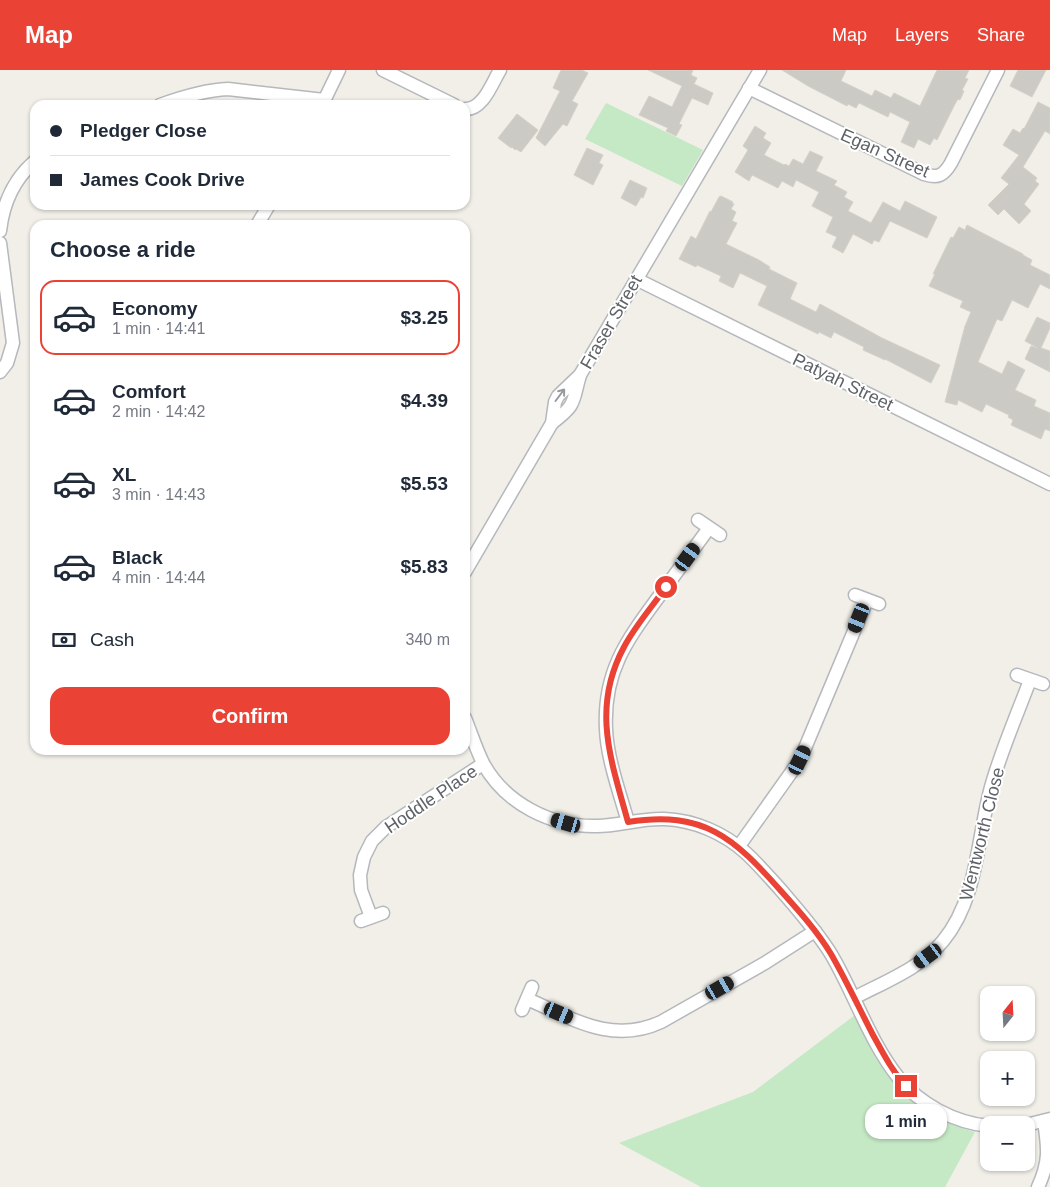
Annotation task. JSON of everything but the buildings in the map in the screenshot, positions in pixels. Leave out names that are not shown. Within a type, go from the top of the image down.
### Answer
[{"type":"street","points":[[324,100],[339,70]]},
{"type":"street","points":[[383,70],[444,100]]},
{"type":"street","points":[[470,108],[480,102],[500,70]]},
{"type":"street","name":"Fraser Street","points":[[470,563],[552,423],[555,402],[558,396],[580,375],[760,70]]},
{"type":"street","name":"Egan Street","points":[[749,88],[924,174],[936,177],[943,174],[951,163],[998,70]]},
{"type":"street","points":[[175,100],[213,90],[228,90],[301,100]]},
{"type":"street","points":[[0,231],[10,195],[22,174],[30,166]]},
{"type":"street","points":[[0,243],[13,343],[7,363],[0,372]]},
{"type":"street","name":"Patyah Street","points":[[636,279],[1050,484]]},
{"type":"street","points":[[698,520],[720,535]]},
{"type":"street","points":[[628,822],[606,731],[610,683],[625,645],[709,528]]},
{"type":"street","points":[[739,846],[800,760],[867,600]]},
{"type":"street","points":[[1017,675],[1043,684]]},
{"type":"street","name":"Wentworth Close","points":[[854,998],[913,967],[928,956],[942,943],[961,915],[968,897],[991,788],[1030,680]]},
{"type":"street","points":[[470,731],[483,764],[504,790],[519,803],[550,819],[582,826],[604,826],[646,819],[682,821],[716,832],[739,846],[815,930],[831,954],[884,1056],[898,1078],[914,1094],[936,1108],[960,1120],[980,1124]]},
{"type":"street","name":"Hoddle Place","points":[[372,917],[361,890],[360,875],[364,857],[372,841],[386,827],[483,764]]},
{"type":"street","points":[[527,999],[604,1030],[616,1032],[642,1030],[661,1022],[766,963],[815,930]]},
{"type":"street","points":[[1038,1187],[1046,1166],[1048,1150],[1047,1120]]},
{"type":"green space","points":[[606,103],[703,150],[682,186],[585,139]]},
{"type":"green space","points":[[855,1015],[877,1056],[901,1089],[931,1114],[951,1124],[975,1132],[945,1187],[701,1187],[619,1143],[753,1092]]},
{"type":"route","points":[[666,587],[633,632],[618,658],[607,698],[606,731],[628,822],[646,819],[682,821],[716,832],[739,846],[815,930],[831,954],[884,1056],[898,1078],[906,1086]]}]
